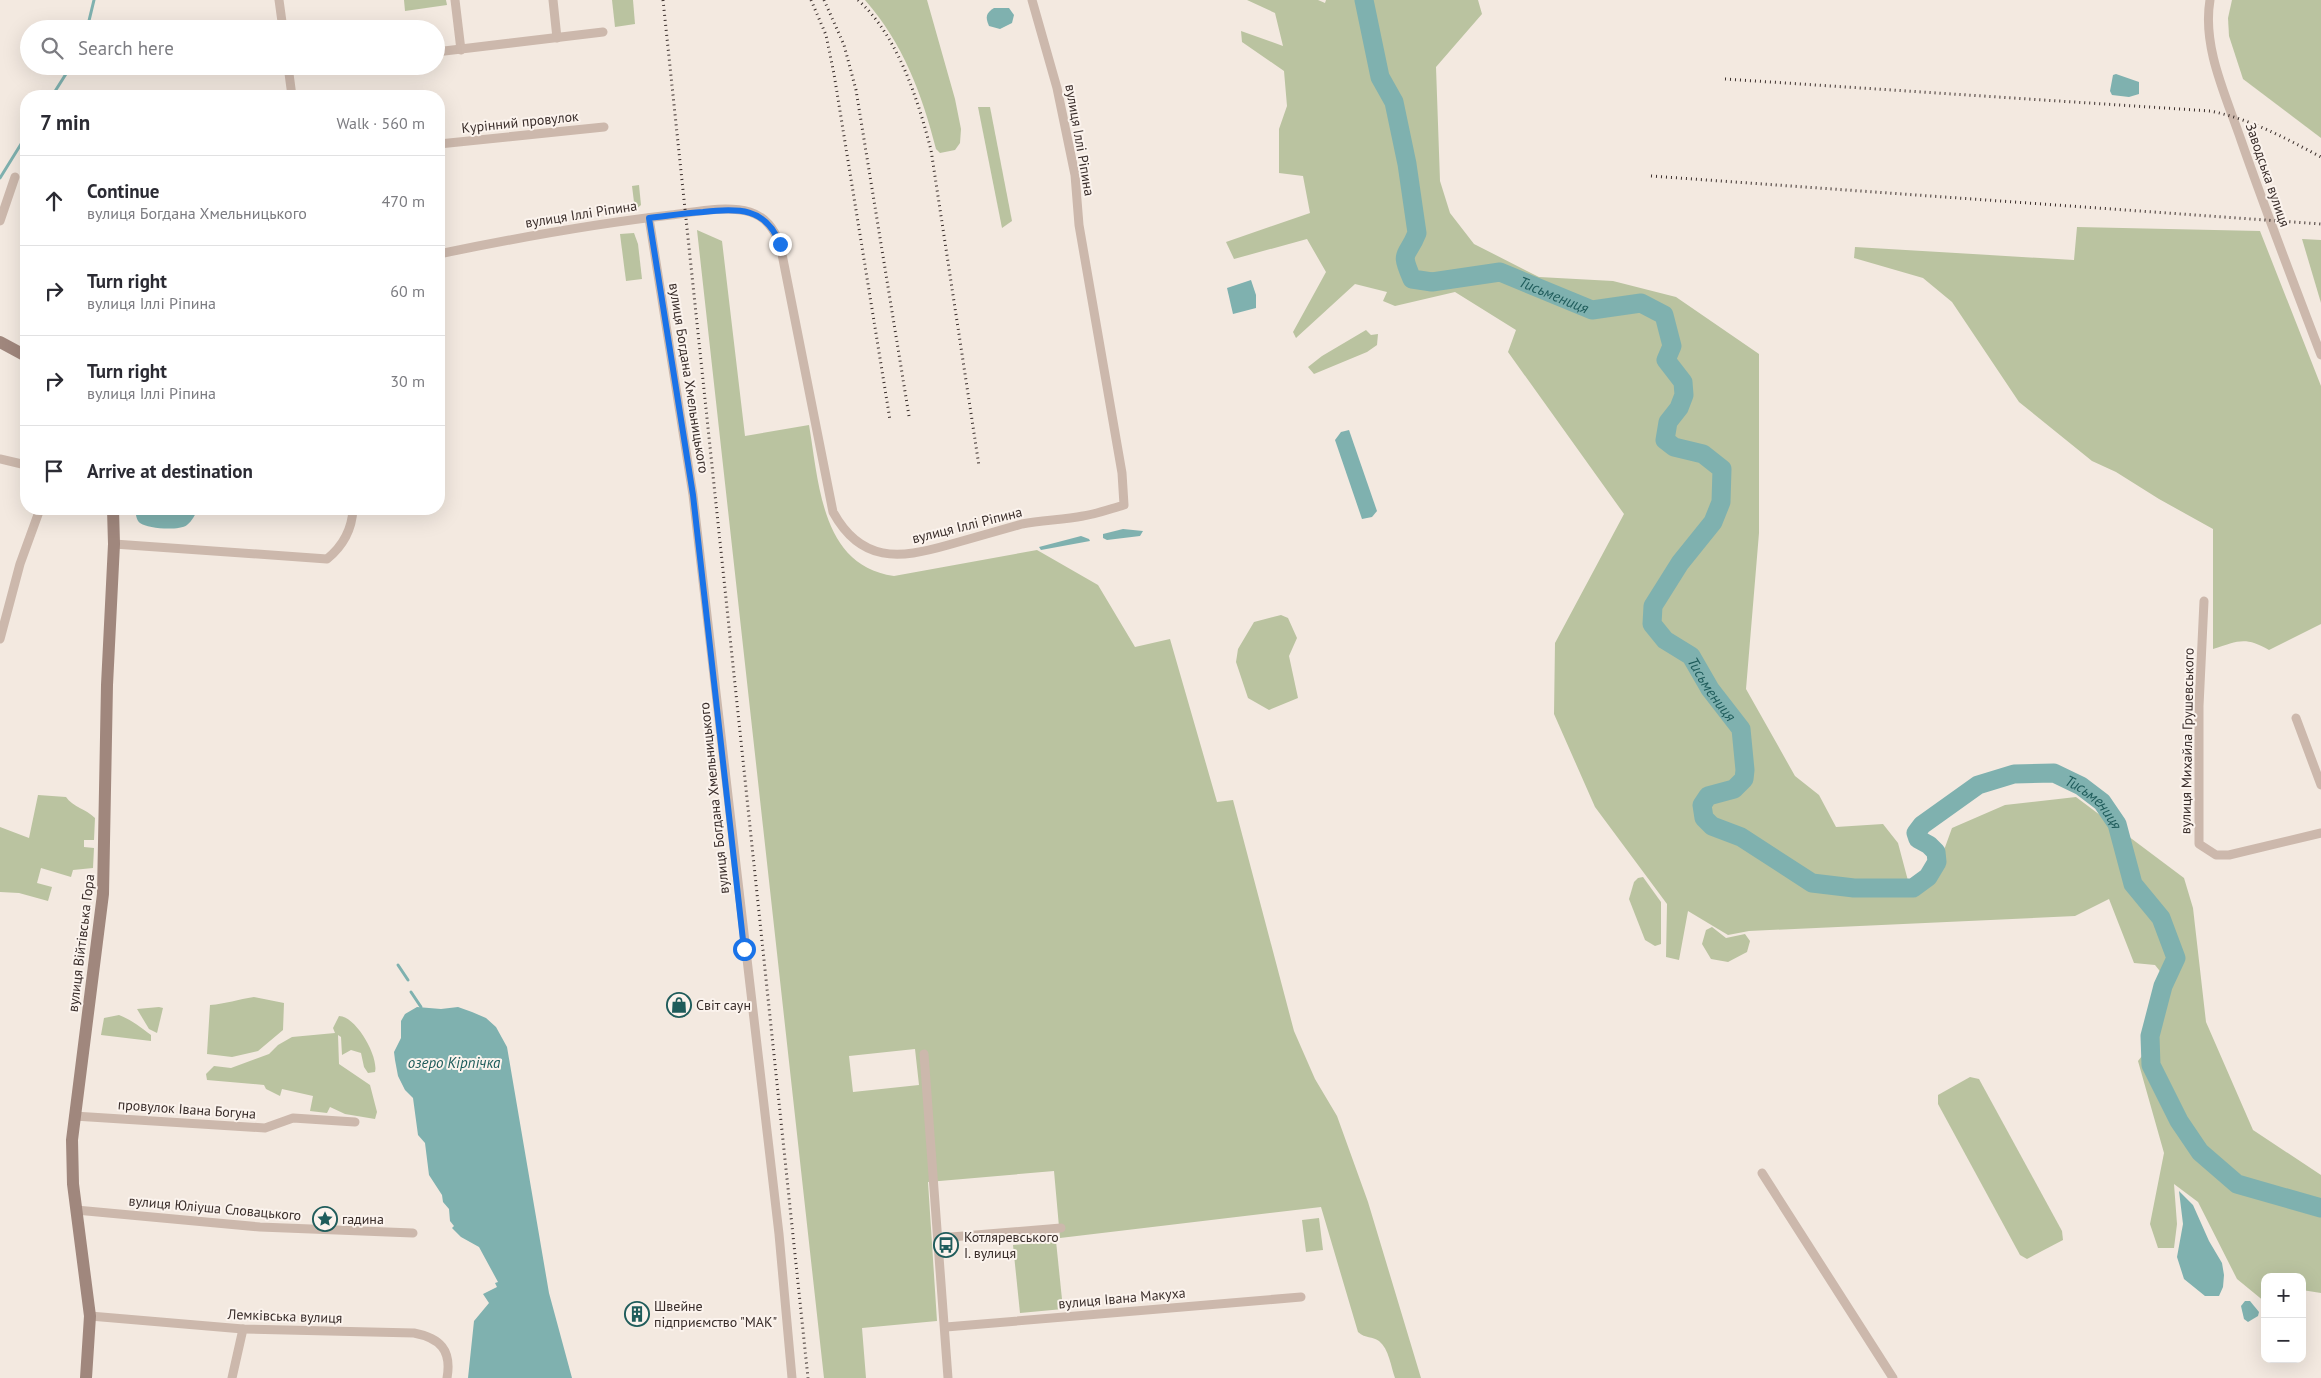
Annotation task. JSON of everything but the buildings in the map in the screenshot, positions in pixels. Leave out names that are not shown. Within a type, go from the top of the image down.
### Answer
[{"type":"street","points":[[279,0],[282,20]]},
{"type":"street","points":[[455,0],[461,50]]},
{"type":"street","points":[[553,0],[557,38]]},
{"type":"street","name":"вулиця Іллі Ріпина","points":[[445,253],[539,234],[649,218],[736,210],[751,212],[763,219],[775,232],[780,244],[833,512],[848,534],[870,550],[898,556],[913,554],[1025,524],[1085,516],[1124,505],[1122,474],[1079,225],[1075,175],[1057,88],[1032,0]]},
{"type":"street","name":"Заводська вулиця","points":[[2210,0],[2207,20],[2212,54],[2269,221],[2321,355]]},
{"type":"street","points":[[445,51],[603,32]]},
{"type":"street","points":[[290,75],[291,90]]},
{"type":"street","name":"Курінний провулок","points":[[445,143],[604,127]]},
{"type":"street","points":[[0,221],[15,177]]},
{"type":"street","name":"вулиця Богдана Хмельницького","points":[[649,218],[693,495],[779,1234],[792,1378]]},
{"type":"street","points":[[0,342],[20,353]]},
{"type":"street","points":[[0,459],[20,464]]},
{"type":"street","points":[[0,639],[20,564],[38,515]]},
{"type":"street","name":"вулиця Війтівська Гора","points":[[86,1378],[90,1316],[71,1158],[74,1116],[103,894],[107,685],[114,515]]},
{"type":"street","points":[[114,544],[327,559],[345,538],[352,515]]},
{"type":"street","name":"вулиця Михайла Грушевського","points":[[2204,601],[2198,706],[2199,844],[2216,855],[2229,855],[2321,833]]},
{"type":"street","points":[[2296,718],[2321,785]]},
{"type":"street","points":[[924,1054],[946,1327],[948,1378]]},
{"type":"street","name":"провулок Івана Богуна","points":[[74,1116],[265,1128],[292,1118],[355,1122]]},
{"type":"street","points":[[1762,1172],[1893,1378]]},
{"type":"street","name":"вулиця Юліуша Словацького","points":[[76,1210],[260,1227],[413,1233]]},
{"type":"street","points":[[939,1238],[1061,1228]]},
{"type":"street","name":"вулиця Івана Макуха","points":[[946,1327],[1301,1297]]},
{"type":"street","name":"Лемківська вулиця","points":[[90,1316],[243,1330],[414,1333],[428,1336],[445,1350],[448,1360],[447,1378]]},
{"type":"street","points":[[232,1378],[243,1330]]},
{"type":"green space","points":[[404,0],[446,0],[447,5],[405,11]]},
{"type":"green space","points":[[612,0],[633,0],[635,24],[615,27]]},
{"type":"green space","points":[[865,0],[927,0],[955,99],[961,129],[960,143],[955,150],[940,153],[936,149],[910,70],[890,34]]},
{"type":"green space","points":[[1247,0],[1318,0],[1325,3],[1326,0],[1478,0],[1482,14],[1436,67],[1440,181],[1450,213],[1474,244],[1539,277],[1613,281],[1676,297],[1759,354],[1759,533],[1746,689],[1795,776],[1819,795],[1836,827],[1883,824],[1898,843],[1911,892],[1931,886],[1952,828],[2005,805],[2076,797],[2184,878],[2193,908],[2206,1022],[2253,1130],[2321,1175],[2321,1293],[2306,1291],[2306,1273],[2261,1273],[2261,1299],[2237,1279],[2198,1202],[2174,1184],[2177,1224],[2174,1248],[2158,1248],[2150,1224],[2164,1153],[2138,1061],[2158,1036],[2171,985],[2155,965],[2134,963],[2109,899],[2075,916],[1749,931],[1728,935],[1688,911],[1679,960],[1666,957],[1667,904],[1595,807],[1554,714],[1555,643],[1624,514],[1508,352],[1516,330],[1455,292],[1395,306],[1383,301],[1387,292],[1355,284],[1296,338],[1293,332],[1326,272],[1307,239],[1234,259],[1226,242],[1310,213],[1303,176],[1279,173],[1279,129],[1287,106],[1284,71],[1242,42],[1241,31],[1283,46],[1275,13]]},
{"type":"green space","points":[[2232,0],[2321,0],[2321,138],[2243,79],[2229,36],[2228,18]]},
{"type":"green space","points":[[978,107],[990,107],[1012,221],[1002,228]]},
{"type":"green space","points":[[639,185],[641,205],[635,210],[632,186]]},
{"type":"green space","points":[[2077,227],[2260,231],[2321,386],[2321,624],[2269,650],[2247,641],[2213,649],[2213,529],[2116,472],[2092,461],[2019,402],[1952,302],[1923,278],[1854,258],[1855,247],[2074,260]]},
{"type":"green space","points":[[697,230],[722,241],[745,436],[809,425],[816,472],[828,518],[838,539],[851,556],[870,569],[894,576],[1037,550],[1098,585],[1135,647],[1170,639],[1217,802],[1233,800],[1294,1031],[1315,1079],[1337,1116],[1368,1202],[1421,1378],[1395,1378],[1382,1344],[1376,1339],[1364,1336],[1358,1332],[1321,1207],[1060,1238],[1054,1171],[928,1182],[937,1321],[862,1328],[866,1378],[824,1378]],"holes":[[[915,1049],[919,1085],[853,1092],[849,1056]]]},
{"type":"green space","points":[[634,233],[638,244],[642,279],[626,281],[620,234]]},
{"type":"green space","points":[[2302,239],[2321,240],[2321,303]]},
{"type":"green space","points":[[1366,330],[1371,335],[1378,334],[1377,345],[1367,352],[1314,374],[1308,367],[1322,356]]},
{"type":"green space","points":[[1281,615],[1288,618],[1297,638],[1289,656],[1298,698],[1269,710],[1248,698],[1236,662],[1238,649],[1254,622]]},
{"type":"green space","points":[[38,795],[66,797],[95,818],[94,840],[84,840],[84,847],[94,848],[93,868],[73,870],[71,877],[41,868],[37,883],[52,887],[48,901],[19,893],[0,892],[0,827],[29,838]]},
{"type":"green space","points":[[1643,877],[1661,902],[1661,944],[1655,946],[1645,940],[1629,899],[1634,882],[1638,878]]},
{"type":"green space","points":[[1712,927],[1726,938],[1745,934],[1750,941],[1747,952],[1728,962],[1711,959],[1702,944],[1706,930]]},
{"type":"green space","points":[[254,997],[284,1003],[283,1030],[258,1051],[232,1057],[207,1054],[210,1005]]},
{"type":"green space","points":[[163,1008],[157,1033],[149,1029],[137,1009]]},
{"type":"green space","points":[[119,1015],[132,1021],[151,1035],[151,1041],[101,1035],[104,1018]]},
{"type":"green space","points":[[339,1016],[346,1018],[359,1030],[370,1048],[375,1072],[368,1073],[364,1067],[361,1053],[351,1050],[342,1055],[341,1037],[338,1035],[339,1064],[370,1085],[377,1112],[375,1119],[345,1114],[330,1107],[327,1113],[310,1111],[313,1096],[282,1089],[280,1096],[266,1089],[264,1085],[207,1080],[206,1074],[214,1066],[231,1068],[269,1054],[278,1045],[292,1037],[335,1033],[333,1028]]},
{"type":"green space","points":[[1970,1077],[1979,1079],[2062,1231],[2063,1240],[2027,1259],[2020,1255],[1938,1104],[1938,1095]]},
{"type":"green space","points":[[1319,1218],[1323,1250],[1306,1252],[1302,1220]]},
{"type":"green space","points":[[1056,1241],[1063,1309],[1020,1313],[1013,1245]]},
{"type":"water","points":[[994,8],[1009,8],[1014,15],[1012,23],[1000,29],[989,26],[987,16]]},
{"type":"water","points":[[2116,74],[2139,82],[2139,94],[2129,97],[2112,95],[2110,91],[2113,75]]},
{"type":"water","points":[[1251,280],[1256,295],[1256,308],[1233,314],[1227,288]]},
{"type":"water","points":[[1349,430],[1377,511],[1372,517],[1362,519],[1335,440],[1341,432]]},
{"type":"water","points":[[136,515],[195,515],[187,525],[171,529],[150,527],[140,523]]},
{"type":"water","points":[[1123,529],[1143,531],[1140,536],[1107,540],[1103,538],[1103,534]]},
{"type":"water","points":[[1081,536],[1090,541],[1041,550],[1039,547]]},
{"type":"water","name":"озеро Кірпічка","points":[[417,1007],[441,1009],[458,1007],[486,1018],[496,1027],[507,1047],[549,1293],[572,1378],[468,1378],[474,1321],[489,1303],[483,1294],[497,1287],[495,1283],[498,1282],[479,1247],[461,1237],[452,1228],[454,1226],[450,1221],[449,1209],[443,1202],[442,1195],[429,1175],[425,1143],[418,1135],[413,1098],[405,1090],[398,1076],[394,1052],[401,1038],[401,1021],[405,1014]]},
{"type":"water","points":[[2179,1191],[2193,1205],[2209,1241],[2222,1263],[2223,1287],[2219,1296],[2205,1296],[2184,1279],[2177,1257],[2183,1224]]},
{"type":"water","points":[[2245,1301],[2250,1301],[2259,1312],[2258,1316],[2248,1322],[2244,1319],[2241,1306]]},
{"type":"waterway","points":[[89,20],[94,0]]},
{"type":"waterway","name":"Тисьмениця","points":[[1364,0],[1380,77],[1394,102],[1407,164],[1417,233],[1405,258],[1412,279],[1432,282],[1500,272],[1592,310],[1641,303],[1664,315],[1672,346],[1666,360],[1683,382],[1684,395],[1679,408],[1668,422],[1665,440],[1674,447],[1703,454],[1722,469],[1721,502],[1713,522],[1680,563],[1653,606],[1652,624],[1665,640],[1691,656],[1710,689],[1741,729],[1745,770],[1744,779],[1734,789],[1708,796],[1702,805],[1704,818],[1712,826],[1741,837],[1812,883],[1854,888],[1913,888],[1928,877],[1937,862],[1936,852],[1929,845],[1918,839],[1916,833],[1922,825],[1978,785],[2014,774],[2054,773],[2081,786],[2102,802],[2117,824],[2133,884],[2161,918],[2176,958],[2163,986],[2150,1036],[2151,1065],[2179,1121],[2200,1152],[2237,1184],[2321,1208]]},
{"type":"waterway","points":[[56,90],[65,75]]},
{"type":"waterway","points":[[0,178],[20,146]]},
{"type":"waterway","points":[[398,965],[408,980]]},
{"type":"waterway","points":[[411,992],[421,1007]]},
{"type":"railway","points":[[663,0],[808,1378]]},
{"type":"railway","points":[[811,0],[826,35],[834,74],[890,420]]},
{"type":"railway","points":[[824,0],[844,45],[856,90],[909,416]]},
{"type":"railway","points":[[858,0],[884,32],[905,70],[920,111],[931,150],[979,466]]},
{"type":"railway","points":[[1725,79],[2210,111],[2254,124],[2321,157]]},
{"type":"railway","points":[[1651,176],[2321,224]]},
{"type":"place","name":"Світ саун","points":[[679,1005]]},
{"type":"place","name":"гадина","points":[[325,1219]]},
{"type":"place","name":"Котляревського І. вулиця","points":[[946,1245]]},
{"type":"place","name":"Швейне підприємство \"МАК\"","points":[[637,1314]]},
{"type":"route","points":[[744,949],[693,495],[649,218],[721,210],[751,212],[770,224],[780,244]]}]
